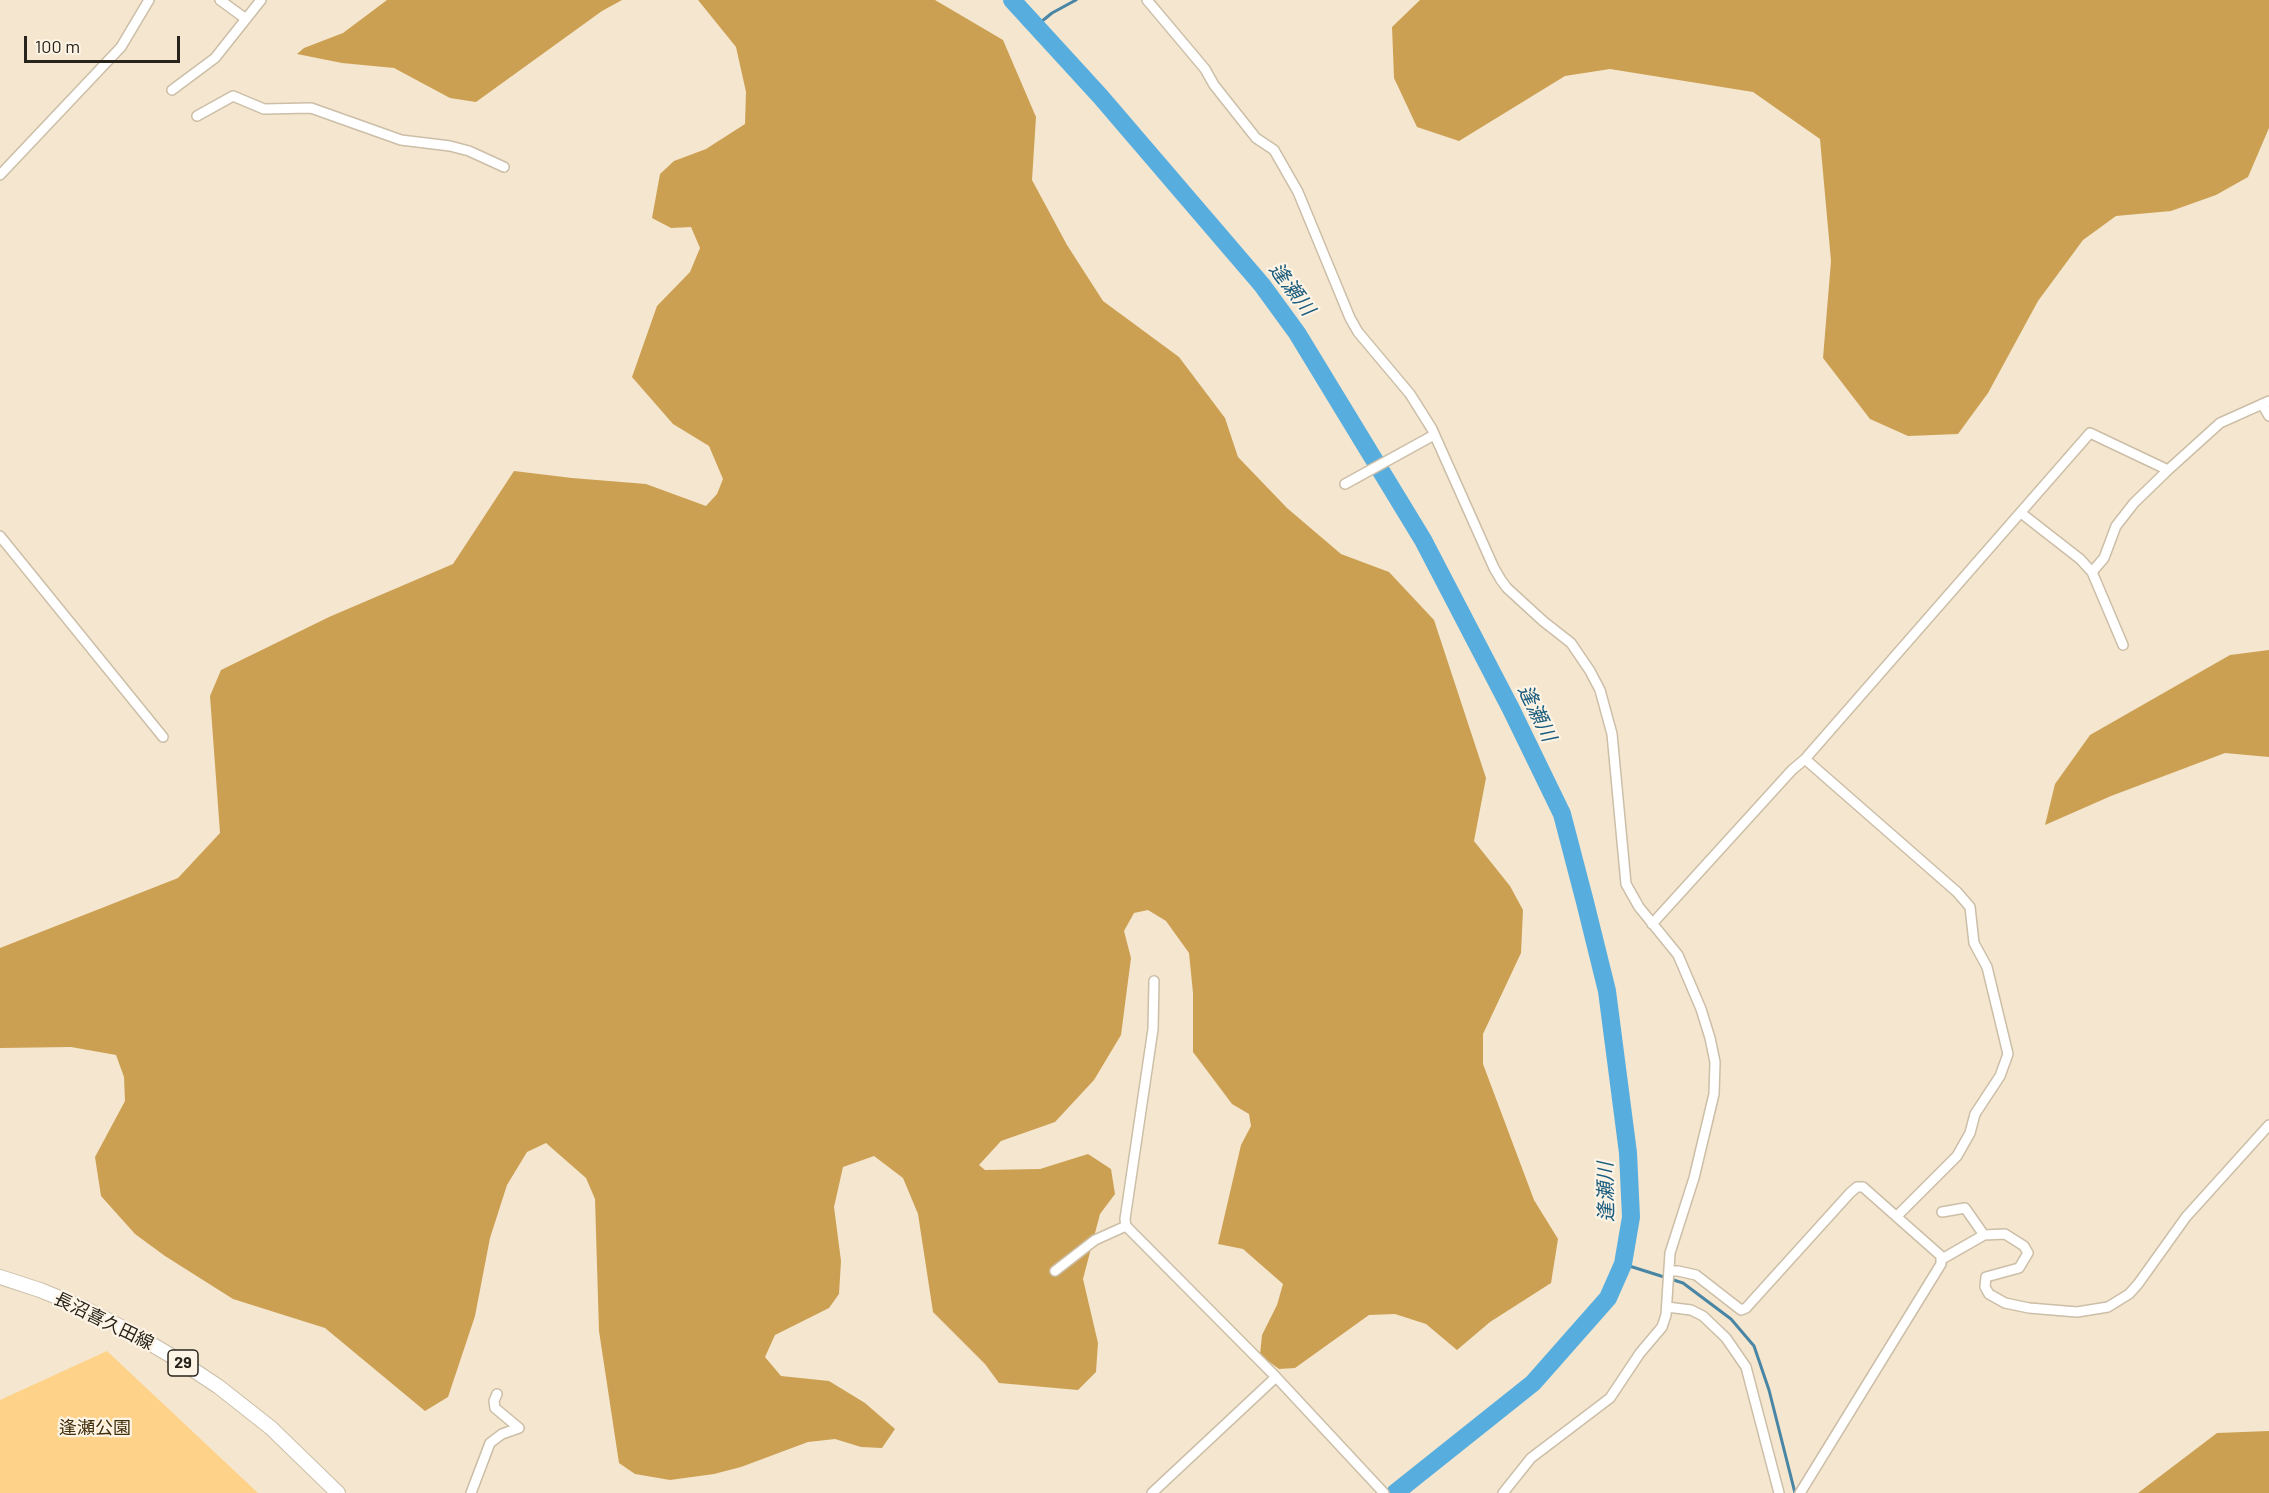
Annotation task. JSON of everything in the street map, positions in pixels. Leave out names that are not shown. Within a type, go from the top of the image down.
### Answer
[{"type":"main road","name":"長沼喜久田線","points":[[0,1277],[84,1308],[180,1361],[219,1387],[271,1428],[338,1493]]},
{"type":"street","points":[[0,175],[122,47],[148,0]]},
{"type":"street","points":[[220,0],[246,19]]},
{"type":"street","points":[[172,90],[215,58],[261,0]]},
{"type":"street","points":[[1147,0],[1197,59],[1214,85],[1256,138],[1274,150],[1298,192],[1350,318],[1358,332],[1410,394],[1434,435],[1501,580],[1543,621],[1571,643],[1590,671],[1600,690],[1612,734],[1626,884],[1652,924],[1678,954],[1704,1018],[1715,1062],[1714,1094],[1694,1178],[1670,1253],[1667,1307],[1662,1327],[1640,1353],[1610,1398],[1531,1458],[1503,1493]]},
{"type":"street","points":[[197,116],[230,96],[236,96],[264,109],[310,108],[401,140],[450,146],[469,151],[504,167]]},
{"type":"street","points":[[2092,572],[2104,558],[2116,526],[2134,503],[2220,423],[2265,403],[2269,416]]},
{"type":"street","points":[[1652,924],[1792,770],[1805,759],[2090,433],[2168,470]]},
{"type":"street","points":[[1345,484],[1434,435]]},
{"type":"street","points":[[2020,513],[2080,559],[2092,572],[2123,645]]},
{"type":"street","points":[[0,536],[163,737]]},
{"type":"street","points":[[1805,759],[1957,892],[1970,907],[1974,943],[1987,967],[2008,1054],[2000,1076],[1975,1114],[1970,1133],[1957,1156],[1897,1216]]},
{"type":"street","points":[[1154,981],[1153,1029],[1125,1219],[1126,1226],[1276,1377],[1382,1491]]},
{"type":"street","points":[[1800,1493],[1936,1274],[1942,1259],[1984,1235],[2005,1234],[2024,1246],[2028,1253],[2019,1268],[1986,1277],[1984,1287],[1989,1294],[2005,1303],[2029,1308],[2077,1312],[2108,1306],[2129,1294],[2138,1284],[2186,1217],[2269,1125]]},
{"type":"street","points":[[1669,1273],[1678,1271],[1696,1275],[1741,1310],[1746,1308],[1856,1188],[1866,1188],[1942,1259]]},
{"type":"street","points":[[1942,1212],[1965,1208],[1984,1235]]},
{"type":"street","points":[[1055,1272],[1095,1240],[1126,1226]]},
{"type":"street","points":[[1667,1307],[1691,1310],[1703,1316],[1726,1338],[1746,1367],[1779,1493]]},
{"type":"street","points":[[1152,1493],[1276,1377]]},
{"type":"street","points":[[471,1493],[490,1443],[502,1434],[519,1428],[495,1408],[494,1401],[497,1394]]},
{"type":"green space","name":"逢瀬公園","points":[[107,1351],[258,1493],[0,1493],[0,1400]]},
{"type":"shaded area","points":[[387,0],[622,0],[602,11],[476,102],[450,98],[394,68],[342,63],[297,54],[304,48],[343,33]]},
{"type":"shaded area","points":[[698,0],[935,0],[1003,40],[1036,117],[1032,180],[1067,245],[1103,301],[1179,357],[1225,418],[1238,457],[1287,508],[1341,554],[1389,572],[1434,620],[1486,778],[1474,841],[1510,886],[1523,910],[1521,953],[1483,1034],[1483,1064],[1534,1200],[1558,1239],[1551,1283],[1490,1322],[1457,1350],[1426,1324],[1395,1314],[1369,1315],[1295,1368],[1279,1369],[1260,1355],[1262,1335],[1277,1305],[1283,1284],[1243,1249],[1218,1244],[1241,1145],[1251,1126],[1249,1114],[1232,1104],[1193,1052],[1193,993],[1189,953],[1166,921],[1148,910],[1134,913],[1124,931],[1131,958],[1121,1035],[1094,1080],[1055,1122],[1001,1141],[979,1165],[985,1170],[1040,1169],[1088,1154],[1111,1169],[1115,1194],[1100,1214],[1083,1279],[1098,1343],[1096,1372],[1078,1390],[999,1383],[985,1364],[933,1312],[918,1214],[903,1178],[874,1156],[843,1167],[834,1207],[841,1261],[839,1294],[829,1308],[775,1335],[765,1357],[781,1376],[829,1381],[865,1403],[895,1429],[882,1448],[861,1447],[835,1439],[808,1442],[741,1467],[714,1474],[670,1480],[635,1474],[619,1463],[599,1331],[595,1199],[586,1178],[546,1143],[527,1152],[507,1185],[490,1238],[475,1316],[448,1397],[425,1411],[325,1328],[233,1299],[165,1256],[135,1234],[101,1196],[95,1157],[125,1101],[124,1077],[116,1055],[71,1047],[0,1048],[0,948],[178,878],[220,833],[210,696],[221,670],[329,617],[453,564],[514,471],[646,484],[706,506],[717,494],[723,479],[709,446],[673,424],[632,377],[657,306],[690,272],[700,248],[691,227],[671,228],[652,218],[660,174],[674,161],[706,149],[745,124],[746,92],[736,47]]},
{"type":"shaded area","points":[[1420,0],[2269,0],[2269,128],[2248,177],[2216,195],[2171,211],[2116,216],[2083,240],[2038,301],[1988,393],[1958,434],[1908,436],[1870,419],[1823,358],[1831,261],[1820,139],[1753,92],[1610,69],[1565,76],[1459,141],[1417,127],[1394,78],[1392,27]]},
{"type":"shaded area","points":[[2269,650],[2269,757],[2225,753],[2111,796],[2045,825],[2055,784],[2090,735],[2230,655]]},
{"type":"shaded area","points":[[2269,1431],[2269,1493],[2138,1493],[2217,1433]]},
{"type":"waterway","name":"逢瀬川","points":[[1012,0],[1100,96],[1262,285],[1297,333],[1423,540],[1511,709],[1562,814],[1585,902],[1607,991],[1628,1153],[1631,1217],[1623,1264],[1608,1298],[1533,1383],[1395,1493]]},
{"type":"waterway","points":[[1036,26],[1052,13],[1076,0]]},
{"type":"waterway","points":[[1623,1264],[1683,1283],[1731,1319],[1754,1346],[1769,1390],[1795,1493]]}]
